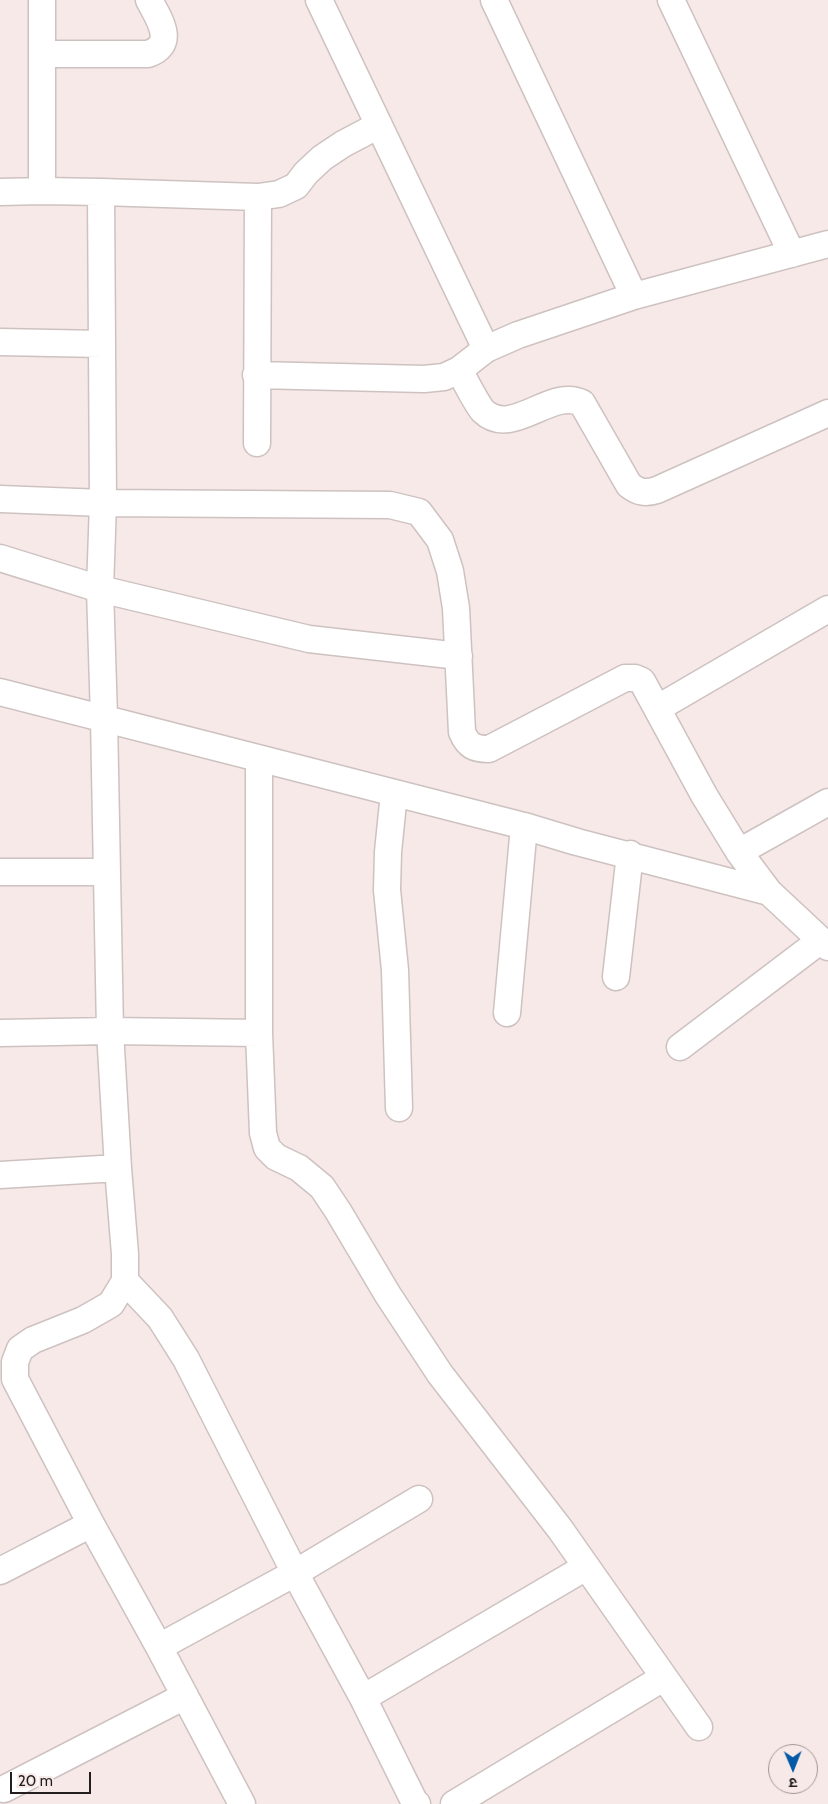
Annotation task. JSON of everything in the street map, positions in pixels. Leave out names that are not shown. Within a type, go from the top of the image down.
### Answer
[{"type":"street","points":[[42,0],[42,191]]},
{"type":"street","points":[[43,54],[148,54],[158,50],[164,41],[163,28],[149,0]]},
{"type":"street","points":[[319,0],[486,349]]},
{"type":"street","points":[[494,0],[634,296]]},
{"type":"street","points":[[671,0],[792,254]]},
{"type":"street","points":[[0,192],[101,192],[258,197],[279,194],[296,186],[306,173],[322,158],[343,144],[379,125]]},
{"type":"street","points":[[101,192],[103,502],[100,589],[106,872],[110,1031],[125,1254],[125,1281],[111,1304],[83,1320],[33,1340],[20,1349],[7,1383],[91,1524],[242,1804]]},
{"type":"street","points":[[257,443],[258,197]]},
{"type":"street","points":[[256,375],[424,379],[444,377],[459,370],[486,349],[518,335],[634,296],[828,244]]},
{"type":"street","points":[[0,342],[102,344]]},
{"type":"street","points":[[459,370],[483,410],[497,419],[514,418],[563,399],[574,398],[582,403],[629,485],[638,492],[657,490],[828,413]]},
{"type":"street","points":[[0,499],[390,505],[419,512],[440,540],[450,571],[456,608],[462,732],[467,743],[476,749],[489,749],[625,678],[635,678],[642,681],[704,795],[739,852],[769,892],[824,943],[680,1047]]},
{"type":"street","points":[[0,558],[100,589],[309,639],[458,656]]},
{"type":"street","points":[[658,708],[828,609]]},
{"type":"street","points":[[0,692],[524,826],[577,842],[630,854],[769,892]]},
{"type":"street","points":[[259,759],[259,1033],[263,1133],[267,1148],[276,1157],[299,1168],[322,1186],[388,1295],[440,1374],[560,1529],[699,1727]]},
{"type":"street","points":[[394,793],[388,852],[387,890],[395,970],[399,1108]]},
{"type":"street","points":[[739,852],[828,802]]},
{"type":"street","points":[[507,1013],[524,826]]},
{"type":"street","points":[[616,977],[630,854]]},
{"type":"street","points":[[0,872],[106,872]]},
{"type":"street","points":[[0,1033],[110,1031],[259,1033]]},
{"type":"street","points":[[0,1175],[118,1168]]},
{"type":"street","points":[[125,1281],[160,1318],[186,1359],[295,1573],[363,1698],[417,1804]]},
{"type":"street","points":[[0,1338],[33,1340]]},
{"type":"street","points":[[159,1647],[295,1573],[419,1499]]},
{"type":"street","points":[[0,1571],[91,1524]]},
{"type":"street","points":[[363,1698],[586,1567]]},
{"type":"street","points":[[454,1804],[664,1678]]},
{"type":"street","points":[[4,1790],[185,1696]]}]
